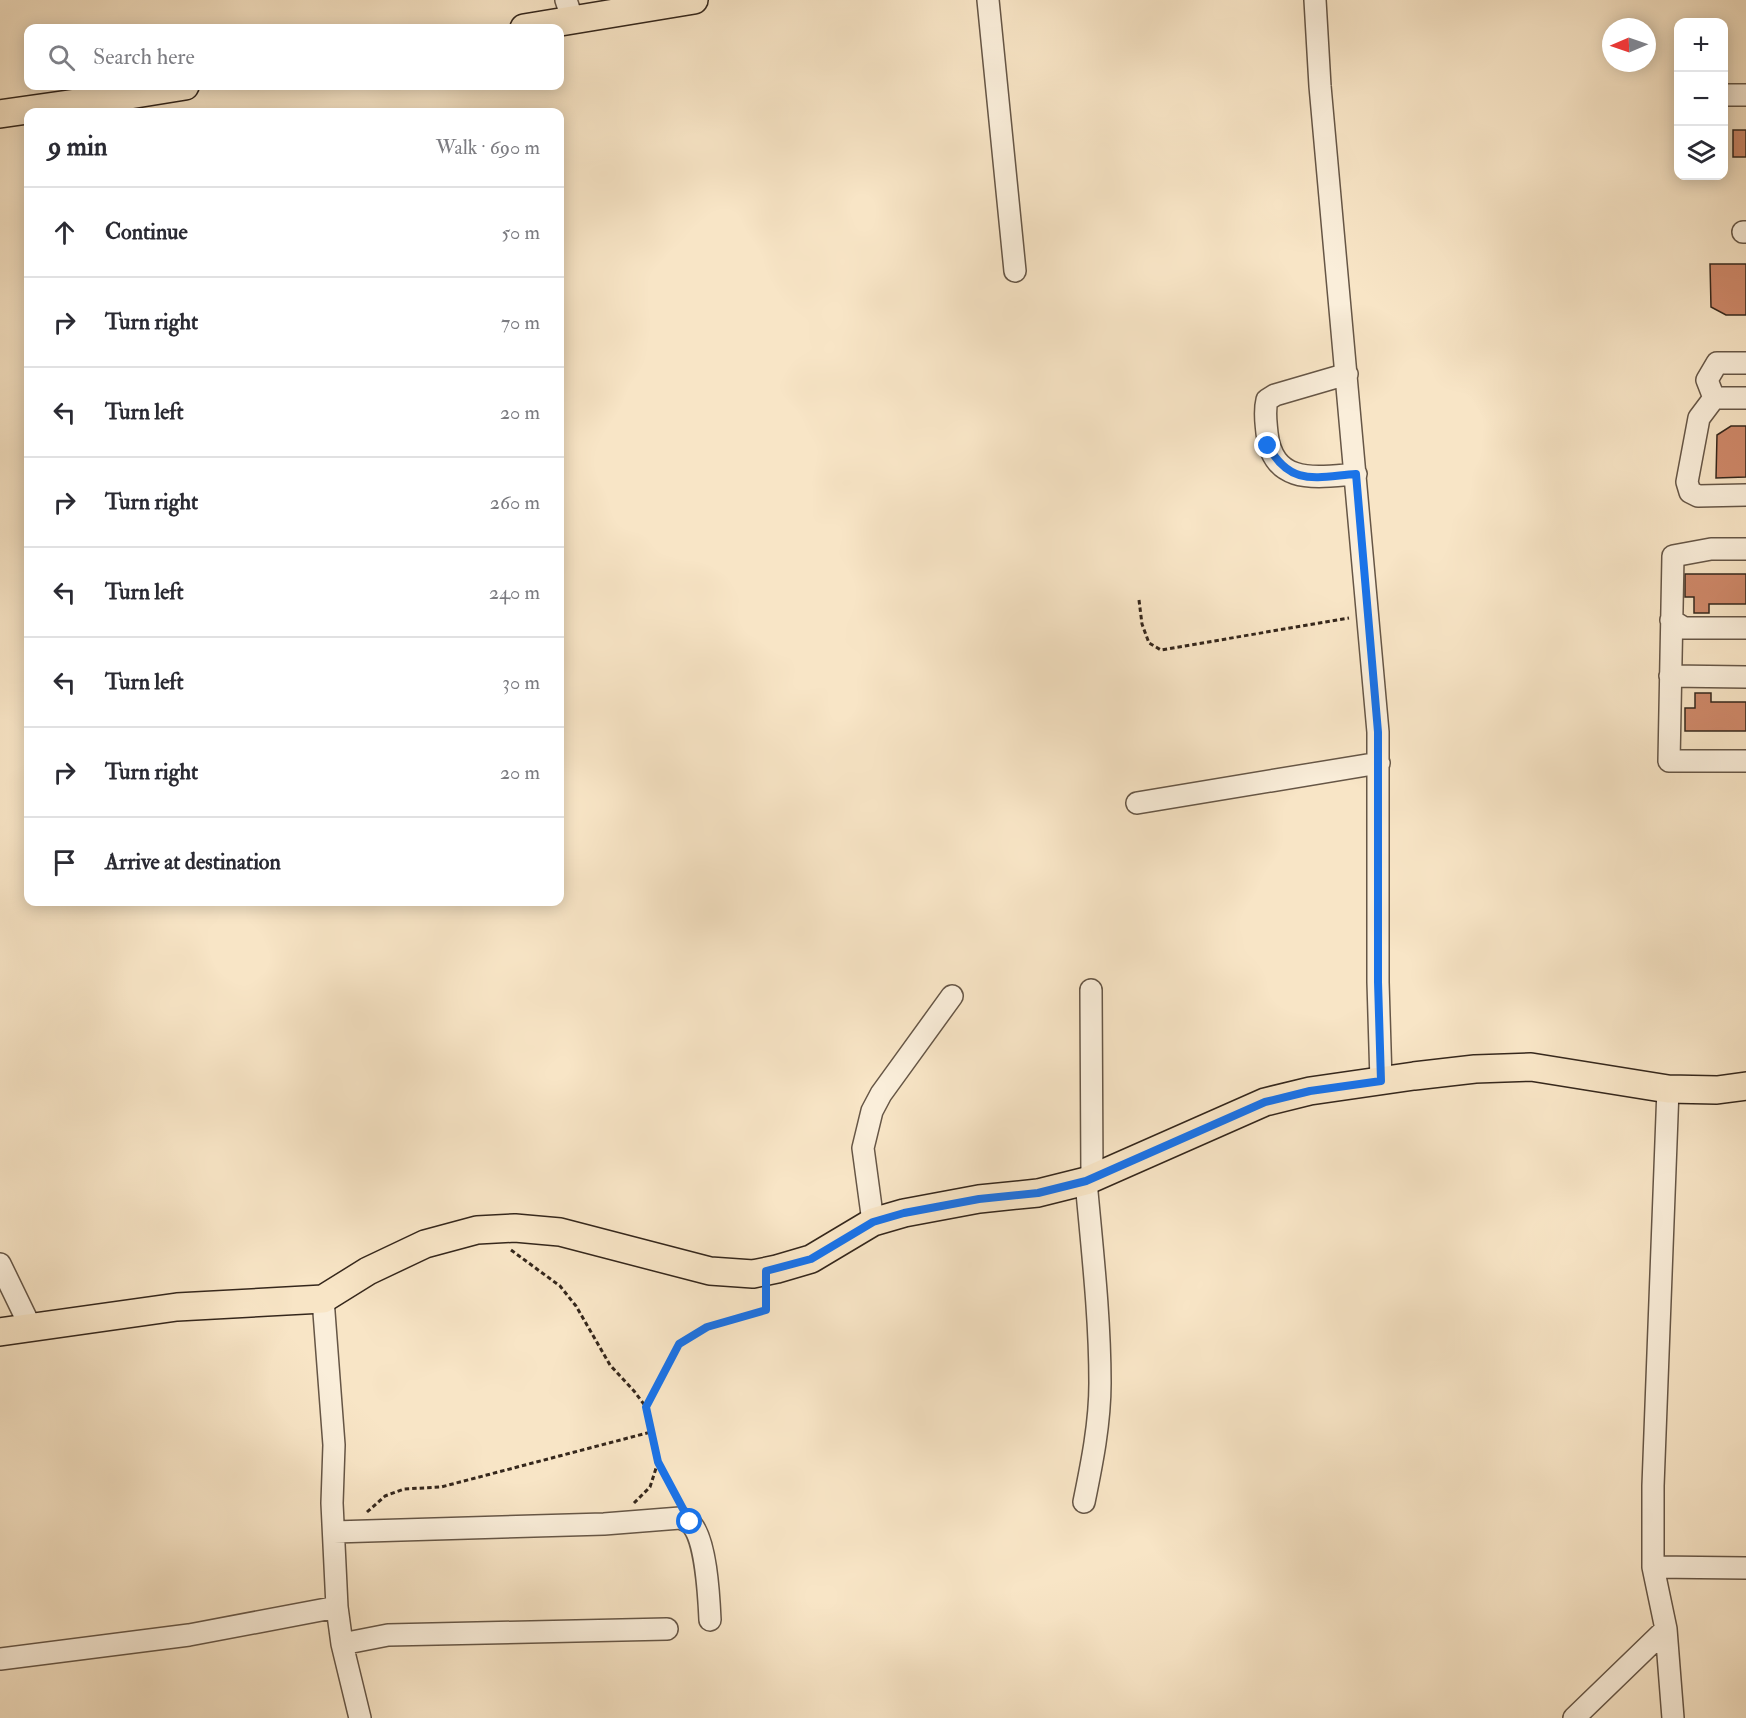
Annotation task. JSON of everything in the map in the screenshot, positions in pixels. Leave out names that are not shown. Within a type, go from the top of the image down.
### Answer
[{"type":"main road","points":[[534,24],[569,10],[694,0]]},
{"type":"main road","points":[[40,108],[159,90]]},
{"type":"main road","points":[[0,114],[24,110]]},
{"type":"main road","points":[[0,1332],[177,1307],[323,1299],[368,1271],[425,1244],[483,1230],[515,1228],[560,1232],[710,1271],[753,1274],[811,1259],[873,1222],[915,1211],[979,1199],[1038,1193],[1089,1179],[1265,1102],[1310,1091],[1475,1069],[1531,1067],[1668,1089],[1717,1090],[1746,1086]]},
{"type":"street","points":[[988,0],[1015,271]]},
{"type":"street","points":[[1315,0],[1325,145],[1378,732],[1378,982],[1381,1081]]},
{"type":"street","points":[[1714,398],[1707,380],[1717,363],[1737,363],[1746,348]]},
{"type":"street","points":[[1347,374],[1275,395],[1267,400],[1264,410],[1268,446],[1277,461],[1294,475],[1310,478],[1356,474]]},
{"type":"street","points":[[1714,398],[1746,399]]},
{"type":"street","points":[[1714,398],[1699,418],[1687,482],[1690,492],[1698,496],[1746,495]]},
{"type":"street","points":[[1746,549],[1711,549],[1673,556],[1669,760],[1746,761]]},
{"type":"street","points":[[1671,620],[1684,628],[1746,628]]},
{"type":"street","points":[[1670,676],[1746,677]]},
{"type":"street","points":[[1137,803],[1379,763]]},
{"type":"street","points":[[1084,1502],[1093,1462],[1100,1386],[1089,1179],[1091,990]]},
{"type":"street","points":[[873,1222],[863,1148],[872,1111],[881,1094],[952,996]]},
{"type":"street","points":[[1668,1089],[1653,1486],[1653,1567],[1666,1629],[1673,1718]]},
{"type":"street","points":[[0,1264],[31,1328]]},
{"type":"street","points":[[323,1299],[339,1532],[337,1607],[342,1644],[360,1718]]},
{"type":"street","points":[[339,1532],[604,1524],[680,1518],[690,1522],[701,1542],[710,1620]]},
{"type":"street","points":[[1653,1567],[1746,1568]]},
{"type":"street","points":[[0,1659],[189,1635],[337,1607]]},
{"type":"street","points":[[342,1644],[388,1635],[667,1629]]},
{"type":"street","points":[[1574,1718],[1666,1629]]},
{"type":"path","points":[[1139,600],[1142,624],[1149,643],[1161,650],[1368,615]]},
{"type":"path","points":[[483,1230],[560,1286],[576,1306],[610,1365],[634,1390],[646,1407],[658,1462],[690,1522]]},
{"type":"path","points":[[646,1407],[679,1344],[707,1327],[766,1310],[766,1271]]},
{"type":"path","points":[[339,1532],[385,1496],[404,1489],[441,1486],[651,1432]]},
{"type":"path","points":[[604,1524],[627,1510],[650,1487],[658,1462]]},
{"type":"building","points":[[1733,130],[1746,130],[1746,157],[1733,157]]},
{"type":"building","points":[[1710,264],[1746,264],[1746,315],[1726,315],[1711,307]]},
{"type":"building","points":[[1731,426],[1746,426],[1746,477],[1716,478],[1717,435]]},
{"type":"building","points":[[1685,574],[1746,574],[1746,604],[1709,604],[1709,613],[1694,613],[1694,597],[1685,597]]},
{"type":"building","points":[[1695,693],[1711,693],[1711,702],[1746,702],[1746,731],[1685,731],[1685,708],[1695,708]]},
{"type":"route","points":[[690,1522],[658,1462],[646,1407],[679,1344],[707,1327],[766,1310],[766,1271],[811,1259],[873,1222],[904,1213],[979,1199],[1038,1193],[1086,1181],[1265,1102],[1310,1091],[1381,1081],[1378,982],[1378,732],[1356,474],[1310,478],[1294,475],[1277,461],[1268,446]]}]
